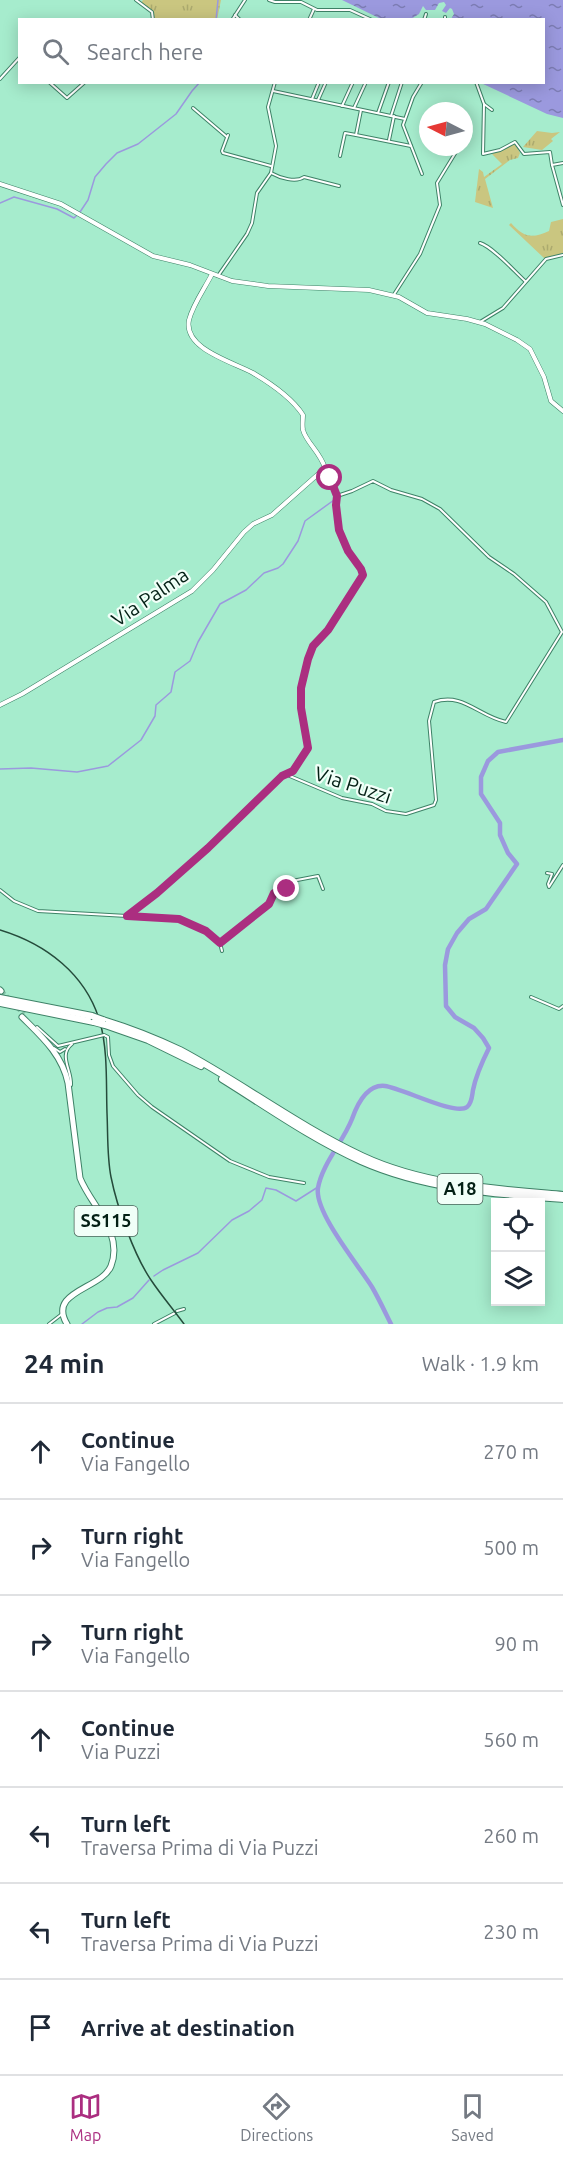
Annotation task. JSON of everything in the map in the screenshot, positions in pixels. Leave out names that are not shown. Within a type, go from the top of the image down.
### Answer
[{"type":"highway","points":[[0,993],[93,1019]]},
{"type":"highway","points":[[0,1003],[93,1019]]},
{"type":"highway","name":"A18","points":[[93,1019],[176,1053],[361,1158],[417,1180],[483,1192],[563,1197]]},
{"type":"main road","name":"SS115","points":[[61,1312],[76,1293],[106,1274],[112,1263],[113,1252],[109,1226],[91,1201],[80,1178],[65,1070],[54,1050],[23,1016],[37,1027],[58,1052],[68,1070],[70,1099]]},
{"type":"main road","points":[[61,1312],[67,1324]]},
{"type":"street","points":[[136,0],[152,12],[154,18]]},
{"type":"street","points":[[233,18],[245,0]]},
{"type":"street","points":[[270,0],[301,2],[314,9],[350,10],[368,18]]},
{"type":"street","points":[[310,18],[314,9]]},
{"type":"street","points":[[425,18],[426,14]]},
{"type":"street","points":[[235,15],[238,18]]},
{"type":"street","points":[[0,79],[18,59]]},
{"type":"street","points":[[51,84],[66,98],[83,84]]},
{"type":"street","points":[[218,276],[252,223],[257,193],[271,173],[276,148],[268,107],[275,84]]},
{"type":"street","points":[[312,99],[318,84]]},
{"type":"street","points":[[318,100],[325,84]]},
{"type":"street","points":[[342,106],[352,84]]},
{"type":"street","points":[[354,108],[365,84]]},
{"type":"street","points":[[378,113],[388,84]]},
{"type":"street","points":[[389,141],[392,116],[401,84]]},
{"type":"street","points":[[421,84],[413,97],[404,127],[422,174]]},
{"type":"street","points":[[477,84],[484,104],[483,154],[500,150],[515,141],[524,154],[550,152],[563,205]]},
{"type":"street","points":[[273,91],[405,118]]},
{"type":"street","points":[[484,104],[492,110]]},
{"type":"street","points":[[193,108],[227,136],[223,153],[271,166]]},
{"type":"street","points":[[356,135],[361,110]]},
{"type":"street","points":[[340,156],[345,133],[411,146]]},
{"type":"street","points":[[393,296],[420,254],[440,205],[437,183],[454,156]]},
{"type":"street","points":[[552,165],[563,163]]},
{"type":"street","points":[[271,173],[298,180],[304,177],[339,186]]},
{"type":"street","points":[[0,184],[61,204],[153,256],[190,265],[240,283],[351,289],[393,296],[427,313],[480,322],[528,346],[544,377],[551,401],[563,411]]},
{"type":"street","points":[[480,243],[489,245],[497,256],[525,281]]},
{"type":"street","points":[[480,322],[503,308],[546,259],[563,255]]},
{"type":"street","points":[[212,274],[190,317],[192,337],[221,358],[256,375],[294,404],[303,415],[305,435],[320,455],[337,496],[339,530],[348,551],[363,575],[328,630],[313,646],[308,659],[301,688],[301,708],[309,746],[293,771],[288,774]]},
{"type":"street","name":"Via Palma","points":[[0,705],[187,594],[213,570],[244,532],[253,524],[272,515],[325,468]]},
{"type":"street","name":"Via Puzzi","points":[[127,916],[208,848],[282,776],[288,774],[330,793],[352,801],[372,804],[386,811],[406,813],[430,807],[436,800],[429,721],[432,704],[436,700],[459,700],[484,714],[506,722],[562,632],[546,602],[514,574],[489,557],[433,504],[390,490],[373,480],[337,496]]},
{"type":"street","points":[[548,873],[552,874],[549,887],[563,865]]},
{"type":"street","points":[[220,943],[269,904],[274,893],[288,888],[292,881],[318,876],[323,889]]},
{"type":"street","points":[[0,890],[14,901],[38,911],[179,919],[206,931],[220,943],[222,951]]},
{"type":"street","points":[[531,997],[559,1009],[563,1006]]},
{"type":"street","points":[[37,1027],[56,1045],[65,1047]]},
{"type":"street","points":[[40,1034],[58,1052],[65,1070]]},
{"type":"street","points":[[58,1052],[74,1042],[102,1035],[108,1037],[109,1055],[113,1066],[138,1095],[152,1107],[230,1161],[269,1177],[304,1183]]},
{"type":"street","points":[[65,1047],[64,1055],[71,1076],[70,1088]]},
{"type":"street","points":[[154,1324],[184,1309]]},
{"type":"street","points":[[49,1324],[61,1312]]},
{"type":"green space","points":[[143,0],[221,0],[217,18],[153,18],[154,14],[141,3]]},
{"type":"green space","points":[[537,131],[560,132],[542,150],[523,147]]},
{"type":"green space","points":[[515,143],[520,153],[518,158],[510,160],[485,179],[493,208],[475,202],[479,169],[483,172],[484,177],[502,164],[492,154]]},
{"type":"green space","points":[[563,219],[563,254],[545,259],[509,225],[511,223],[524,234],[533,236],[549,231],[551,222]]},
{"type":"water","points":[[342,0],[563,0],[563,118],[547,114],[483,84],[545,84],[545,18],[452,18],[454,14],[452,9],[450,8],[446,13],[442,11],[446,5],[444,2],[439,3],[435,10],[426,10],[423,6],[419,14],[413,18],[379,18]]},
{"type":"waterway","points":[[216,18],[218,0]]},
{"type":"waterway","points":[[80,212],[88,200],[95,177],[106,164],[117,153],[138,144],[176,114],[198,84]]},
{"type":"waterway","points":[[0,203],[14,197],[57,209],[74,218],[77,215]]},
{"type":"waterway","points":[[0,769],[31,768],[77,772],[108,766],[141,740],[155,716],[156,705],[171,692],[175,672],[190,661],[220,604],[246,590],[264,573],[283,564],[298,541],[305,521],[334,500]]},
{"type":"waterway","points":[[391,1324],[372,1287],[323,1211],[318,1188],[320,1179],[360,1102],[373,1088],[379,1086],[393,1088],[452,1108],[461,1109],[470,1104],[474,1084],[489,1048],[474,1028],[455,1017],[446,1006],[445,965],[448,949],[457,933],[469,919],[486,909],[517,864],[508,853],[500,835],[500,823],[481,794],[481,777],[488,761],[498,752],[563,740]]},
{"type":"waterway","points":[[154,1276],[198,1253],[232,1220],[249,1211],[262,1200],[266,1188],[276,1190],[296,1201],[318,1187]]},
{"type":"waterway","points":[[82,1324],[98,1312],[117,1307],[133,1298],[149,1280]]},
{"type":"tunnel","points":[[1,991],[24,1014]]},
{"type":"railway","points":[[0,930],[33,944],[62,963],[85,989],[94,1005],[104,1044],[109,1162],[117,1202],[132,1244],[145,1270],[184,1324]]},
{"type":"route","points":[[287,889],[274,893],[269,904],[220,943],[206,931],[179,919],[127,916],[208,848],[282,776],[293,771],[308,748],[301,713],[301,688],[305,666],[313,646],[328,630],[363,575],[348,551],[339,530],[337,496],[330,478]]}]
